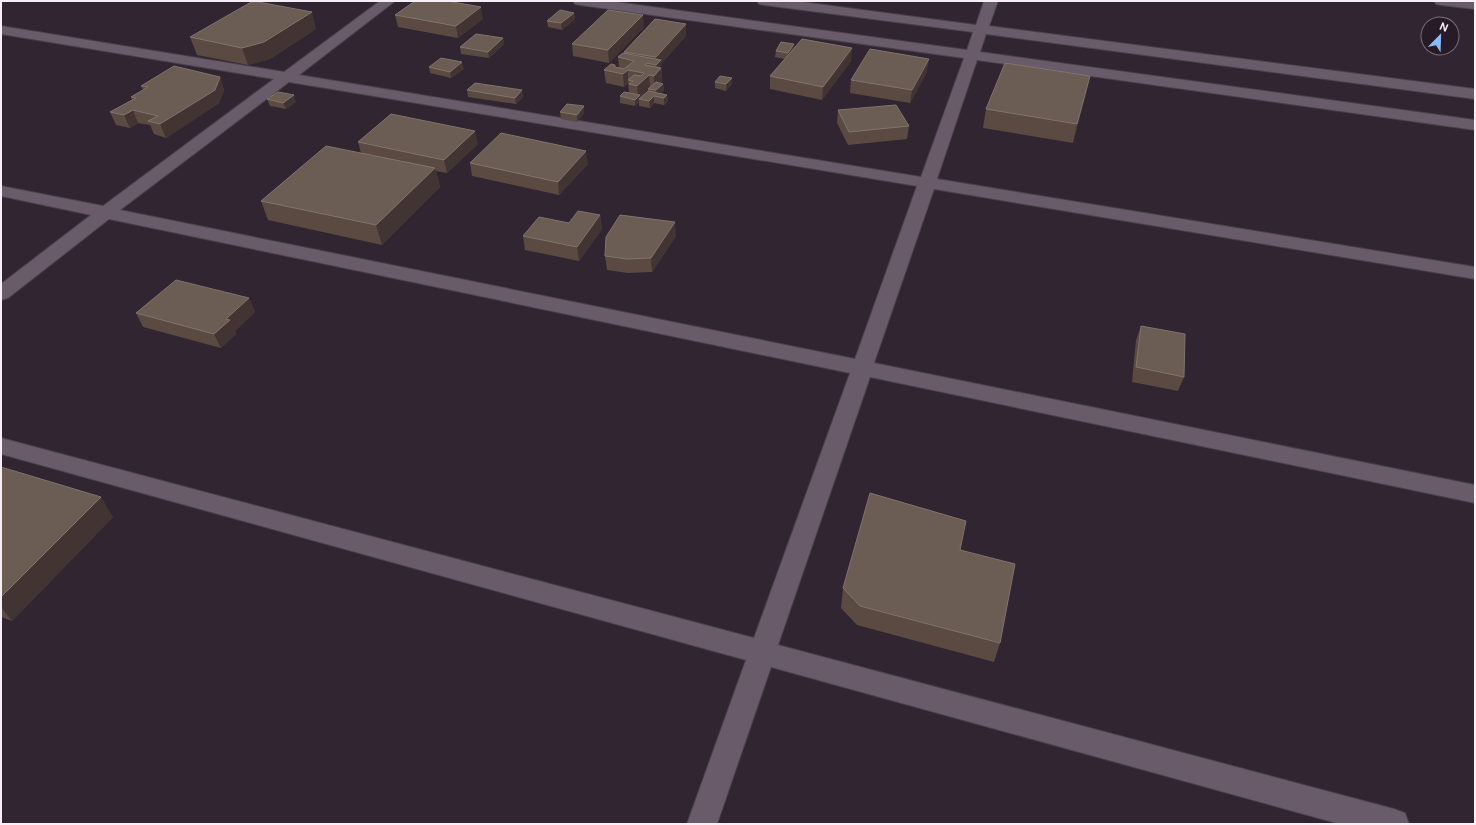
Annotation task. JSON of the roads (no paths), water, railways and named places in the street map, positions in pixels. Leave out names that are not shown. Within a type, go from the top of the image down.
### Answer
[{"type":"street","points":[[1,294],[105,213],[388,1]]},
{"type":"street","points":[[580,1],[1475,125]]},
{"type":"street","points":[[764,1],[1475,94]]},
{"type":"street","points":[[702,824],[991,1]]},
{"type":"street","points":[[1441,1],[1475,5]]},
{"type":"street","points":[[1,30],[1475,273]]},
{"type":"street","points":[[1,192],[1475,494]]},
{"type":"street","points":[[1,446],[1394,824]]}]
